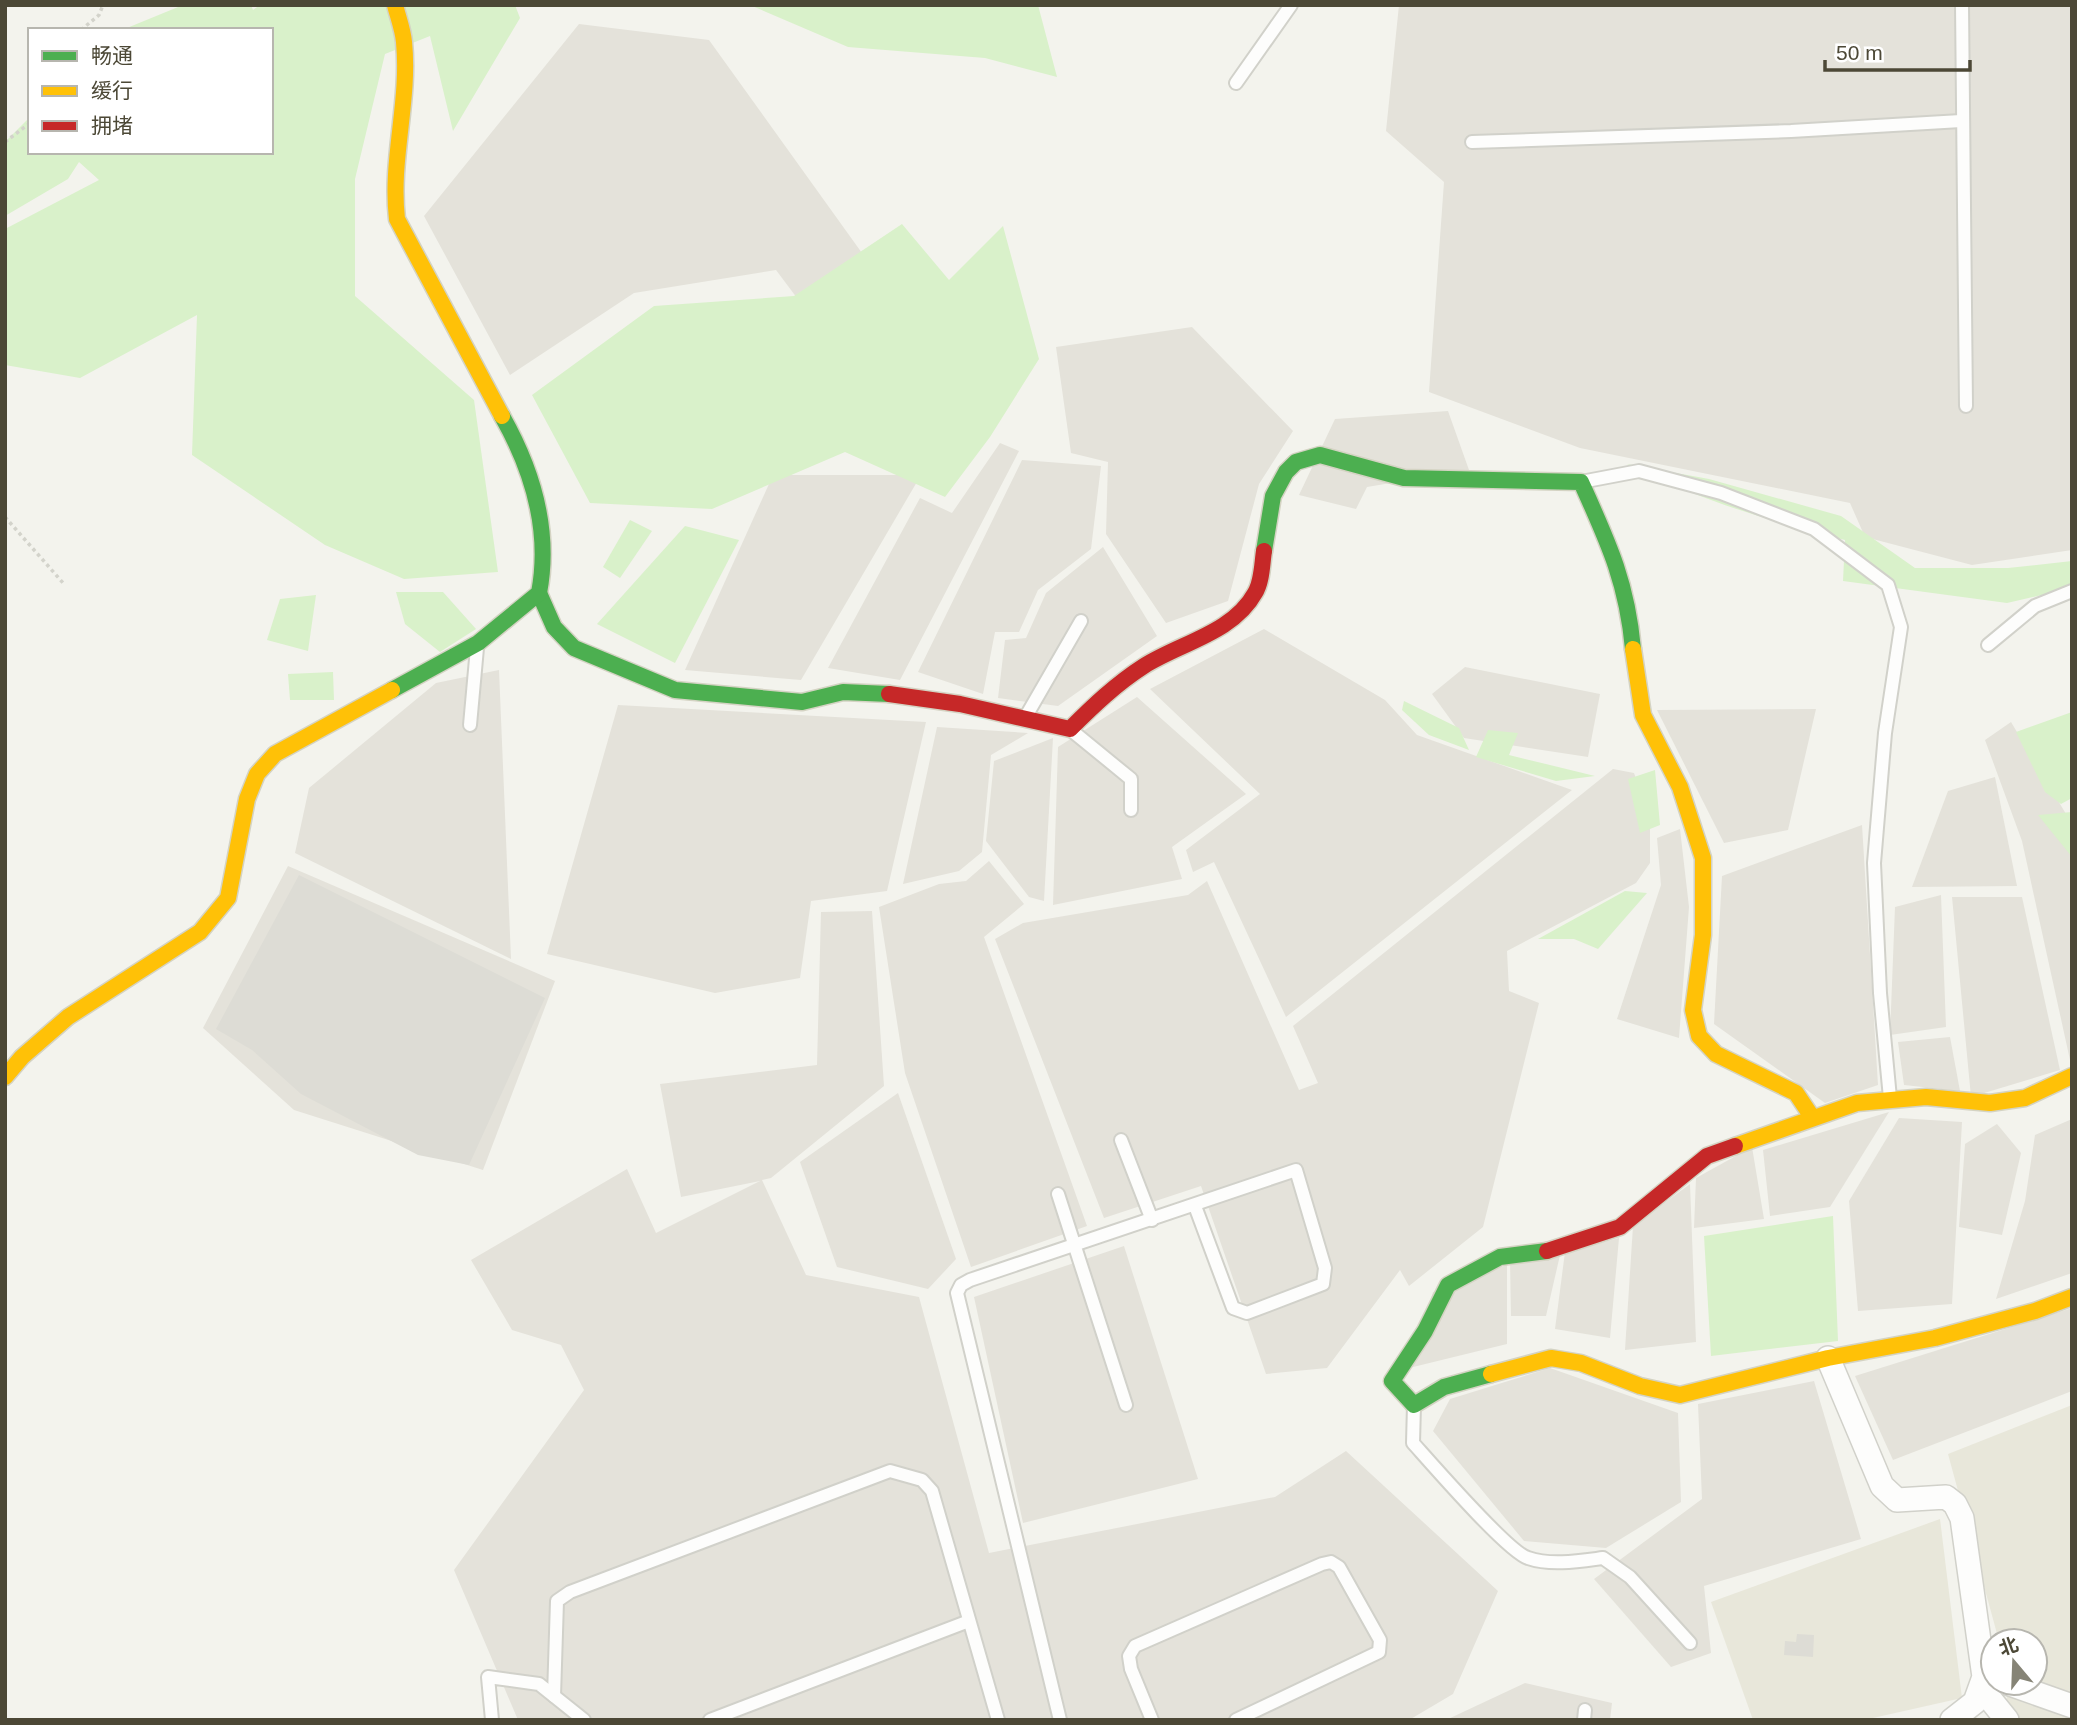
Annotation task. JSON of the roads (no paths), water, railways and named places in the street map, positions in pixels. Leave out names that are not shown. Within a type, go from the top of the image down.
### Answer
[{"type":"street","points":[[5,1077],[17,1060],[48,1032],[200,932],[215,917],[228,898],[232,886],[247,799],[257,774],[275,754],[478,643],[522,610],[539,593],[544,567],[544,544],[533,480],[514,438],[409,246],[397,219],[393,185],[404,88],[404,41],[395,5]]},
{"type":"street","points":[[539,593],[554,627],[574,648],[675,690],[802,702],[822,700],[847,692],[901,697],[1070,729],[1109,691],[1145,665],[1212,632],[1245,608],[1257,591],[1273,496],[1286,472],[1296,462],[1320,456],[1404,478],[1581,482],[1614,556],[1629,606],[1635,675],[1643,715],[1680,786],[1703,858],[1703,935],[1693,1010],[1699,1036],[1716,1054],[1796,1093],[1812,1117]]},
{"type":"street","points":[[2072,1076],[2025,1098],[1990,1103],[1926,1097],[1857,1103],[1707,1156],[1620,1227],[1542,1253],[1500,1257],[1448,1285],[1424,1331],[1392,1381],[1414,1405],[1444,1387],[1551,1358],[1581,1363],[1640,1386],[1681,1395],[1828,1358],[1935,1338],[2035,1311],[2072,1297]]},
{"type":"street","points":[[1828,1358],[1882,1486],[1897,1500],[1946,1497],[1958,1511],[1979,1639]]},
{"type":"street","points":[[1952,1720],[1975,1702],[1979,1695]]},
{"type":"street","points":[[1994,1697],[2007,1720]]},
{"type":"street","points":[[2047,1697],[2072,1706]]},
{"type":"lane","points":[[1236,83],[1291,5]]},
{"type":"lane","points":[[1962,5],[1961,121],[1966,406]]},
{"type":"lane","points":[[1472,142],[1791,131],[1961,121]]},
{"type":"lane","points":[[1581,482],[1639,471],[1721,493],[1814,529],[1888,585],[1901,627],[1885,733],[1874,863],[1880,993],[1891,1101]]},
{"type":"lane","points":[[1989,645],[2035,606],[2072,592]]},
{"type":"lane","points":[[1025,719],[1081,621]]},
{"type":"lane","points":[[470,725],[478,643]]},
{"type":"lane","points":[[1070,729],[1131,779],[1131,810]]},
{"type":"lane","points":[[1122,1140],[1152,1220]]},
{"type":"lane","points":[[1060,1720],[957,1293],[961,1285],[970,1280],[1296,1170],[1325,1268],[1323,1284],[1247,1313],[1240,1313],[1233,1308],[1195,1206]]},
{"type":"lane","points":[[1058,1194],[1077,1244],[1126,1405]]},
{"type":"lane","points":[[1414,1405],[1413,1443],[1446,1480],[1526,1558],[1568,1562],[1603,1558],[1630,1577],[1690,1643]]},
{"type":"lane","points":[[554,1696],[557,1601],[570,1592],[890,1471],[922,1480],[932,1491],[998,1720]]},
{"type":"lane","points":[[1152,1720],[1131,1669],[1129,1656],[1135,1646],[1322,1564],[1331,1562],[1339,1567],[1380,1640],[1379,1652],[1236,1720]]},
{"type":"lane","points":[[710,1720],[970,1621]]},
{"type":"lane","points":[[492,1720],[488,1677],[539,1685],[584,1720]]}]
